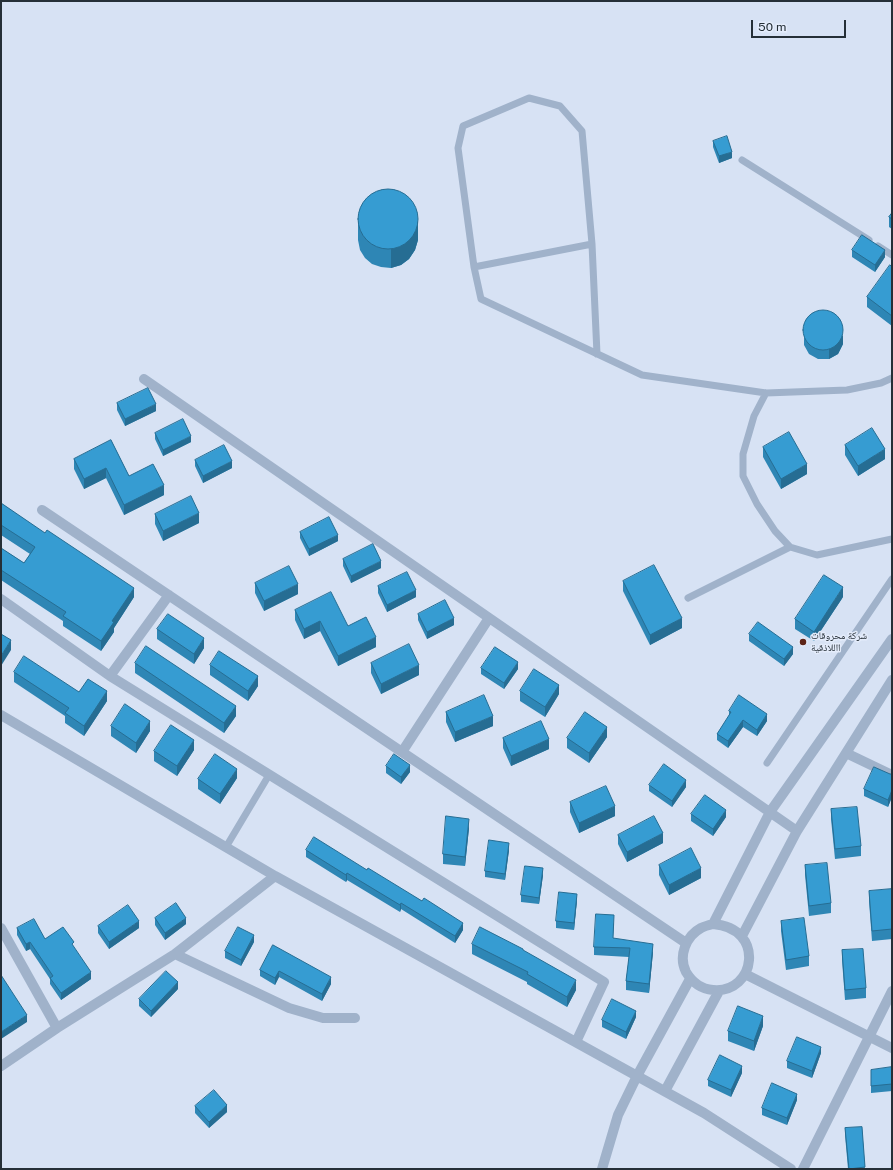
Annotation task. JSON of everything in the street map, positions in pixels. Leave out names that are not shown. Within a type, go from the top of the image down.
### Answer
[{"type":"street","points":[[144,379],[797,831]]},
{"type":"street","points":[[42,510],[686,943]]},
{"type":"street","points":[[110,676],[169,595]]},
{"type":"street","points":[[1,599],[110,676],[604,982],[576,1042]]},
{"type":"street","points":[[402,752],[489,618]]},
{"type":"street","points":[[713,924],[770,812],[892,639]]},
{"type":"street","points":[[742,936],[797,831],[892,680]]},
{"type":"street","points":[[1,715],[275,876],[704,1113],[791,1169]]},
{"type":"street","points":[[846,753],[892,775]]},
{"type":"street","points":[[1,1066],[57,1028],[175,954],[275,876]]},
{"type":"street","points":[[713,924],[724,925],[742,936],[749,954],[745,974],[738,982],[729,988],[719,991],[708,990],[698,986],[690,979],[685,971],[683,961],[683,952],[686,943],[693,934],[702,927],[713,924]]},
{"type":"street","points":[[1,928],[57,1028]]},
{"type":"street","points":[[175,954],[289,1008],[323,1018],[355,1018]]},
{"type":"street","points":[[745,974],[892,1048]]},
{"type":"street","points":[[602,1169],[618,1115],[637,1076],[690,979]]},
{"type":"street","points":[[665,1092],[719,991]]},
{"type":"street","points":[[803,1169],[892,991]]},
{"type":"lane","points":[[597,354],[592,244],[582,131],[560,106],[529,98],[463,126],[458,148],[474,266],[481,299],[597,354],[642,375],[766,392],[847,390],[881,383],[892,378]]},
{"type":"lane","points":[[742,160],[892,255]]},
{"type":"lane","points":[[474,266],[592,244]]},
{"type":"lane","points":[[766,392],[754,416],[743,454],[743,476],[775,531],[790,546],[817,555],[892,539]]},
{"type":"lane","points":[[688,598],[790,546]]},
{"type":"lane","points":[[767,763],[892,579]]},
{"type":"lane","points":[[226,847],[269,775]]},
{"type":"building","points":[[727,136],[732,152],[719,156],[713,141]]},
{"type":"building","points":[[388,189],[405,194],[413,202],[418,219],[413,236],[405,244],[388,249],[371,244],[363,236],[358,219],[363,202],[371,194]]},
{"type":"building","points":[[862,235],[885,250],[875,265],[852,250]]},
{"type":"building","points":[[890,265],[892,267],[892,316],[867,297]]},
{"type":"building","points":[[823,310],[831,312],[837,316],[841,322],[843,330],[841,338],[837,344],[831,348],[823,350],[815,348],[809,344],[805,338],[803,330],[805,322],[809,316],[815,312]]},
{"type":"building","points":[[148,388],[156,404],[125,419],[117,403]]},
{"type":"building","points":[[183,419],[191,436],[163,450],[155,433]]},
{"type":"building","points":[[872,428],[885,449],[858,466],[845,445]]},
{"type":"building","points":[[789,432],[807,464],[781,479],[763,447]]},
{"type":"building","points":[[111,440],[129,476],[153,464],[164,485],[124,505],[106,468],[84,479],[74,459]]},
{"type":"building","points":[[224,445],[232,461],[203,476],[195,460]]},
{"type":"building","points":[[191,496],[199,513],[163,531],[155,514]]},
{"type":"building","points":[[1,503],[45,533],[47,530],[134,588],[112,621],[114,622],[101,641],[63,616],[66,612],[1,570],[1,548],[24,563],[35,547],[1,525]]},
{"type":"building","points":[[329,517],[338,535],[309,549],[300,532]]},
{"type":"building","points":[[373,544],[381,561],[351,576],[343,559]]},
{"type":"building","points":[[654,565],[682,618],[650,635],[623,581]]},
{"type":"building","points":[[289,566],[298,584],[264,601],[255,583]]},
{"type":"building","points":[[407,572],[416,590],[387,605],[378,586]]},
{"type":"building","points":[[824,575],[843,587],[814,632],[795,619]]},
{"type":"building","points":[[331,592],[348,626],[366,617],[376,637],[338,656],[320,621],[304,629],[295,610]]},
{"type":"building","points":[[445,600],[454,618],[427,632],[418,614]]},
{"type":"building","points":[[168,614],[204,638],[194,654],[157,629]]},
{"type":"building","points":[[758,622],[793,647],[784,659],[749,634]]},
{"type":"building","points":[[1,634],[11,640],[1,656]]},
{"type":"building","points":[[409,644],[419,665],[381,684],[371,663]]},
{"type":"building","points":[[146,646],[236,706],[224,723],[135,663]]},
{"type":"building","points":[[495,647],[518,662],[504,683],[481,668]]},
{"type":"building","points":[[219,651],[258,676],[248,691],[210,665]]},
{"type":"building","points":[[24,656],[79,692],[88,679],[107,691],[84,726],[65,713],[69,708],[14,672]]},
{"type":"building","points":[[534,669],[559,685],[545,707],[520,691]]},
{"type":"building","points":[[484,695],[493,716],[455,732],[446,712]]},
{"type":"building","points":[[739,695],[767,714],[757,730],[743,720],[728,741],[717,734],[731,712],[729,711]]},
{"type":"building","points":[[125,704],[150,721],[136,743],[111,726]]},
{"type":"building","points":[[585,712],[607,727],[589,753],[567,738]]},
{"type":"building","points":[[541,721],[549,739],[511,756],[503,738]]},
{"type":"building","points":[[171,725],[194,740],[177,766],[154,751]]},
{"type":"building","points":[[215,754],[237,769],[220,794],[198,779]]},
{"type":"building","points":[[394,754],[410,765],[401,777],[386,766]]},
{"type":"building","points":[[664,764],[686,780],[672,801],[649,785]]},
{"type":"building","points":[[874,767],[892,774],[892,790],[888,800],[864,789]]},
{"type":"building","points":[[606,786],[615,806],[579,823],[570,802]]},
{"type":"building","points":[[705,795],[726,810],[713,829],[691,814]]},
{"type":"building","points":[[857,807],[861,846],[835,849],[831,809]]},
{"type":"building","points":[[446,816],[469,819],[465,857],[443,854]]},
{"type":"building","points":[[654,816],[663,833],[627,852],[618,835]]},
{"type":"building","points":[[314,837],[367,870],[368,868],[422,901],[424,898],[463,923],[455,936],[401,903],[400,905],[347,873],[346,875],[306,850]]},
{"type":"building","points":[[489,840],[509,843],[505,874],[485,871]]},
{"type":"building","points":[[691,848],[701,868],[669,885],[659,865]]},
{"type":"building","points":[[827,863],[831,903],[809,906],[805,865]]},
{"type":"building","points":[[525,866],[543,868],[539,898],[521,895]]},
{"type":"building","points":[[892,889],[892,929],[872,931],[869,891]]},
{"type":"building","points":[[559,892],[577,894],[574,923],[556,921]]},
{"type":"building","points":[[176,903],[186,918],[165,933],[155,918]]},
{"type":"building","points":[[128,905],[139,921],[109,942],[98,926]]},
{"type":"building","points":[[596,914],[614,915],[613,938],[653,944],[649,984],[626,981],[630,948],[594,947]]},
{"type":"building","points":[[804,918],[809,956],[786,960],[781,921]]},
{"type":"building","points":[[34,919],[45,939],[63,927],[74,942],[72,944],[91,972],[61,993],[50,978],[53,976],[30,942],[26,944],[17,928]]},
{"type":"building","points":[[238,927],[254,935],[241,960],[225,951]]},
{"type":"building","points":[[480,927],[523,949],[576,980],[567,997],[527,974],[528,972],[472,944]]},
{"type":"building","points":[[273,945],[331,977],[322,994],[279,971],[275,978],[260,970]]},
{"type":"building","points":[[863,949],[866,988],[845,990],[842,950]]},
{"type":"building","points":[[166,971],[178,982],[151,1011],[139,999]]},
{"type":"building","points":[[1,975],[27,1015],[1,1032]]},
{"type":"building","points":[[612,999],[636,1011],[626,1032],[602,1020]]},
{"type":"building","points":[[738,1006],[763,1016],[754,1041],[728,1031]]},
{"type":"building","points":[[797,1037],[821,1047],[812,1071],[787,1061]]},
{"type":"building","points":[[720,1055],[742,1066],[731,1090],[708,1080]]},
{"type":"building","points":[[892,1067],[892,1084],[871,1086],[871,1070]]},
{"type":"building","points":[[772,1083],[797,1094],[787,1118],[762,1108]]},
{"type":"building","points":[[214,1090],[227,1105],[209,1122],[195,1106]]},
{"type":"building","points":[[862,1127],[865,1167],[849,1169],[845,1128]]},
{"type":"place","name":"شركة محروقات االلاذقية","points":[[803,642]]}]
